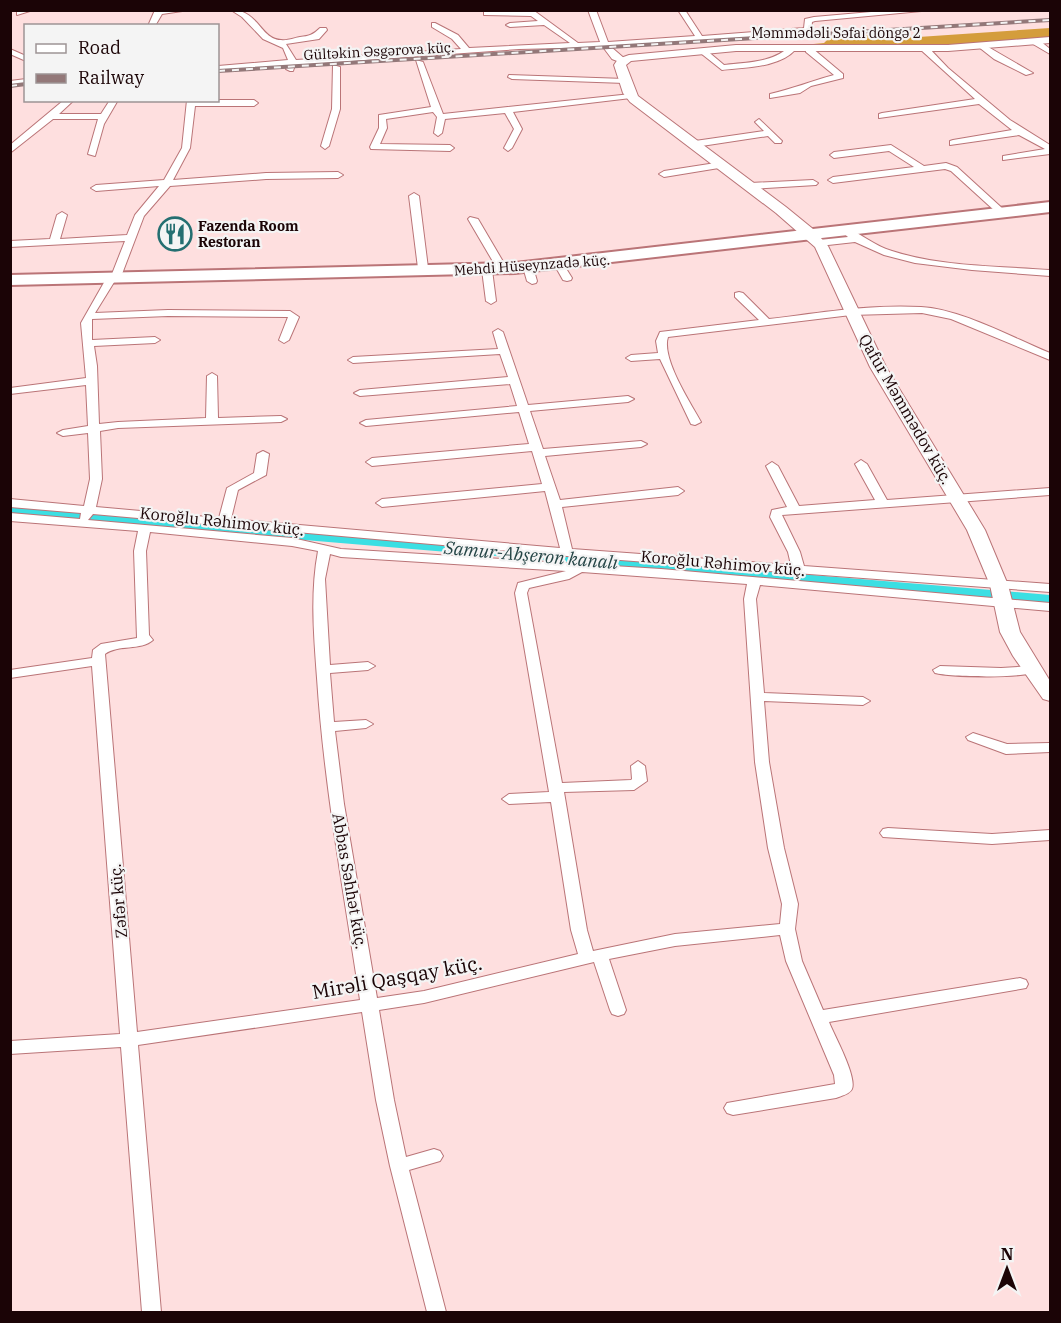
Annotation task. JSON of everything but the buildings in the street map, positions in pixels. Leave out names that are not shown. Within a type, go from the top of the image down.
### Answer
[{"type":"main road","name":"Mehdi Hüseynzadə küç.","points":[[114,276],[423,267],[494,267],[530,274],[813,237],[998,209],[1050,205]]},
{"type":"main road","name":"Mehdi Hüseynzadə küç.","points":[[10,278],[494,267],[850,235],[1050,205]]},
{"type":"street","points":[[20,13],[30,10]]},
{"type":"street","points":[[159,11],[186,10]]},
{"type":"street","points":[[234,10],[239,11],[249,25],[289,51],[291,66]]},
{"type":"street","points":[[592,10],[604,44],[614,57],[622,60],[620,66],[631,96],[751,186],[813,237]]},
{"type":"street","points":[[681,10],[700,38]]},
{"type":"street","points":[[219,68],[291,66],[467,51],[604,44],[653,37],[700,38],[803,31],[810,29],[808,22],[811,20],[861,13],[930,10]]},
{"type":"street","points":[[487,13],[529,12],[575,45]]},
{"type":"street","points":[[510,25],[546,23]]},
{"type":"street","points":[[435,25],[455,37],[467,51]]},
{"type":"street","points":[[279,43],[316,37],[323,30]]},
{"type":"street","name":"Məmmədəli Səfai döngə 2","points":[[622,60],[753,48],[893,52],[1050,40]]},
{"type":"street","points":[[1036,42],[1050,51]]},
{"type":"street","points":[[982,46],[996,57],[1029,73]]},
{"type":"street","points":[[924,48],[936,62],[1001,120],[1050,149]]},
{"type":"street","points":[[702,51],[720,70],[786,56],[792,50]]},
{"type":"street","points":[[773,96],[797,92],[808,84],[840,76],[809,50]]},
{"type":"street","points":[[10,51],[24,58]]},
{"type":"street","name":"Gültəkin Əsgərova küç.","points":[[219,74],[291,66],[336,67],[538,55]]},
{"type":"street","points":[[419,62],[438,113],[438,133]]},
{"type":"street","points":[[325,147],[336,109],[336,67]]},
{"type":"street","points":[[512,77],[625,81]]},
{"type":"street","points":[[450,148],[374,147],[383,128],[382,117],[508,111],[631,96]]},
{"type":"street","points":[[882,116],[980,101]]},
{"type":"street","points":[[10,150],[68,102]]},
{"type":"street","points":[[92,154],[104,117],[113,102]]},
{"type":"street","points":[[81,524],[89,510],[97,449],[86,327],[89,316],[114,276],[140,215],[167,183],[186,148],[191,102],[254,103]]},
{"type":"street","points":[[508,111],[518,129],[508,148]]},
{"type":"street","points":[[51,116],[104,117]]},
{"type":"street","points":[[759,122],[778,141]]},
{"type":"street","points":[[953,143],[1019,132]]},
{"type":"street","points":[[695,144],[771,133]]},
{"type":"street","points":[[834,155],[891,148],[922,169]]},
{"type":"street","points":[[1006,158],[1050,149]]},
{"type":"street","points":[[664,174],[722,165]]},
{"type":"street","points":[[833,180],[946,166],[954,169],[998,209]]},
{"type":"street","points":[[96,188],[266,176],[338,175]]},
{"type":"street","points":[[751,186],[813,183]]},
{"type":"street","points":[[414,196],[423,267]]},
{"type":"street","points":[[54,242],[62,215]]},
{"type":"street","points":[[473,219],[494,267],[491,301]]},
{"type":"street","points":[[850,235],[879,250],[926,261],[1050,273]]},
{"type":"street","name":"Qafur Məmmədov küç.","points":[[813,237],[878,367],[976,530],[999,585],[1004,604]]},
{"type":"street","points":[[10,244],[131,238]]},
{"type":"street","points":[[739,296],[768,323]]},
{"type":"street","points":[[695,422],[663,356],[660,343],[664,334],[851,312],[922,310],[940,313],[1010,338],[1050,357]]},
{"type":"street","points":[[89,316],[168,313],[290,314],[294,317],[293,324],[284,340]]},
{"type":"street","points":[[498,332],[555,504],[567,552]]},
{"type":"street","points":[[89,343],[155,340]]},
{"type":"street","points":[[353,360],[496,352]]},
{"type":"street","points":[[631,358],[663,356]]},
{"type":"street","points":[[212,376],[212,422]]},
{"type":"street","points":[[360,393],[513,380]]},
{"type":"street","points":[[10,391],[92,381]]},
{"type":"street","points":[[366,423],[628,399]]},
{"type":"street","points":[[63,433],[94,428],[281,419]]},
{"type":"street","points":[[372,462],[641,444]]},
{"type":"street","points":[[224,522],[233,488],[260,475],[263,454]]},
{"type":"street","points":[[861,464],[882,503]]},
{"type":"street","points":[[772,466],[795,510]]},
{"type":"street","points":[[382,503],[549,487]]},
{"type":"street","points":[[555,504],[678,491]]},
{"type":"street","points":[[799,570],[794,552],[776,517],[776,513],[781,511],[1050,492]]},
{"type":"street","name":"Koroğlu Rəhimov küç.","points":[[10,503],[567,552],[1050,588]]},
{"type":"street","name":"Koroğlu Rəhimov küç.","points":[[10,517],[292,542],[324,551],[700,576],[754,583],[1050,607]]},
{"type":"street","points":[[10,674],[98,661],[98,653],[106,647],[146,640],[142,634],[140,551],[145,529]]},
{"type":"street","name":"Abbas Səhhət küç.","points":[[324,551],[319,592],[322,670],[337,804],[385,1100],[399,1166],[437,1312]]},
{"type":"street","points":[[579,568],[563,577],[532,581],[523,586],[521,593],[579,930],[618,1010]]},
{"type":"street","points":[[733,1108],[836,1091],[844,1087],[843,1075],[820,1017],[794,961],[787,929],[790,904],[776,848],[767,798],[750,599],[754,583]]},
{"type":"street","points":[[1004,604],[1010,633],[1050,695]]},
{"type":"street","name":"Zəfər küç.","points":[[98,661],[151,1312]]},
{"type":"street","points":[[322,670],[368,666]]},
{"type":"street","points":[[940,670],[1001,672],[1032,670]]},
{"type":"street","points":[[759,697],[863,701]]},
{"type":"street","points":[[327,727],[366,724]]},
{"type":"street","points":[[973,737],[1006,749],[1050,747]]},
{"type":"street","points":[[509,799],[634,785],[640,781],[638,766]]},
{"type":"street","points":[[888,833],[992,839],[1050,835]]},
{"type":"street","name":"Mirəli Qaşqay küç.","points":[[10,1048],[129,1040],[371,1004],[455,991],[593,957],[675,940],[787,929]]},
{"type":"street","points":[[820,1017],[1020,984]]},
{"type":"street","points":[[399,1166],[434,1156]]},
{"type":"shaded area","points":[[1050,28],[1050,38],[1038,39],[948,45],[792,46],[824,43],[829,38],[866,35],[889,39]]},
{"type":"waterway","name":"Samur-Abşeron kanalı","points":[[10,511],[1050,599]]},
{"type":"railway","points":[[219,71],[1050,20]]},
{"type":"railway","points":[[10,86],[24,84]]},
{"type":"place","name":"Fazenda Room Restoran","points":[[175,234]]}]
